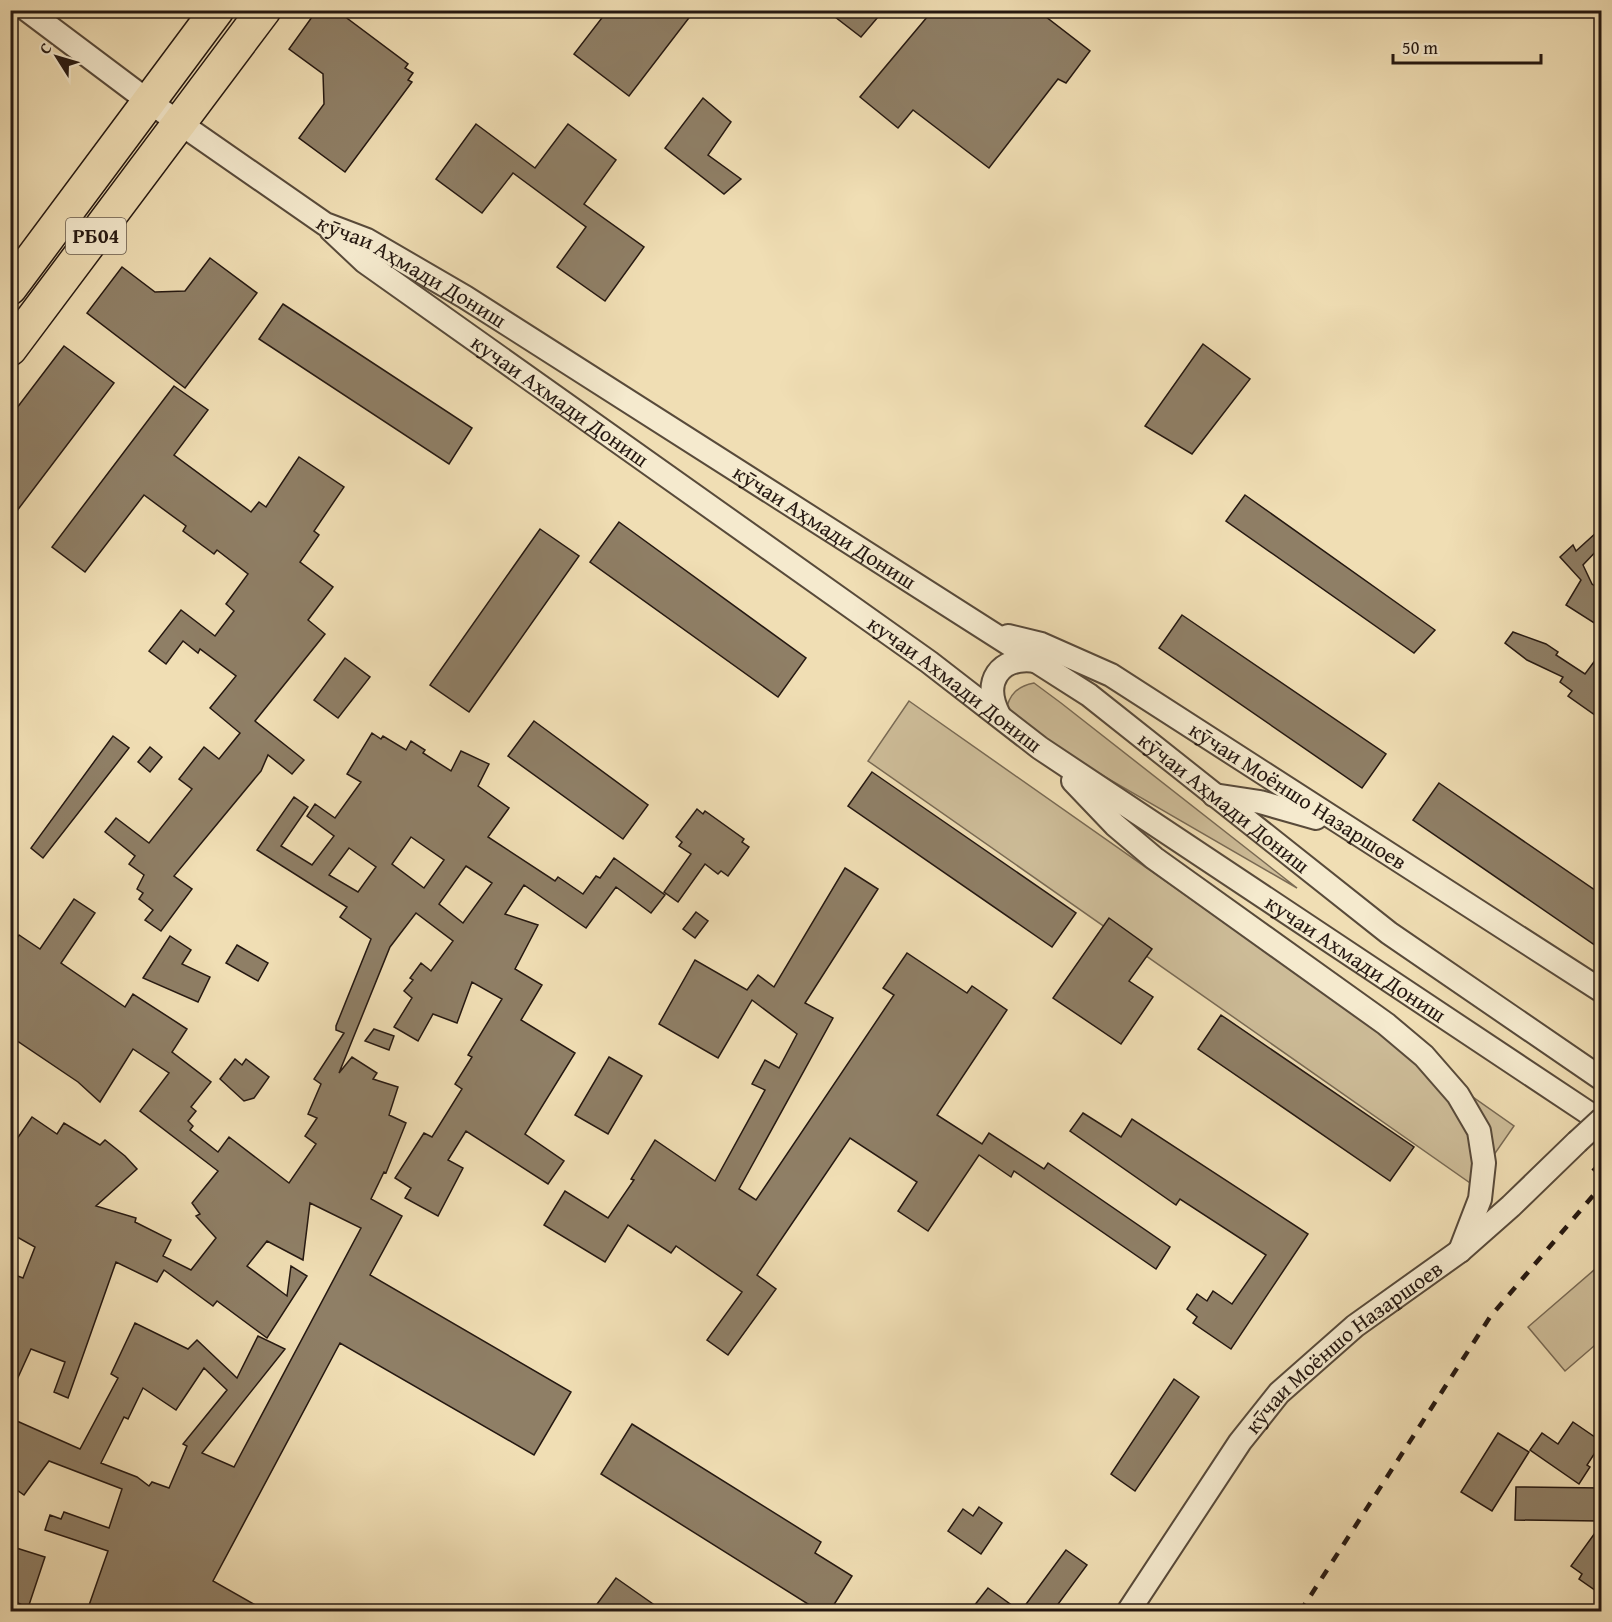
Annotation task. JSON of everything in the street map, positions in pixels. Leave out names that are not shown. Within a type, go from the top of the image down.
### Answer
[{"type":"highway","name":"РБ04","points":[[10,288],[216,10]]},
{"type":"highway","name":"РБ04","points":[[10,349],[264,10]]},
{"type":"street","name":"кӯчаи Аҳмади Дониш","points":[[27,10],[148,101],[326,224],[367,240],[465,297],[981,629],[1089,695],[1389,933],[1602,1079]]},
{"type":"street","name":"кучаи Ахмади Дониш","points":[[326,224],[365,262],[920,656],[1040,748],[1602,1120]]},
{"type":"street","name":"кӯчаи Моёншо Назаршоев","points":[[981,629],[1041,644],[1111,675],[1602,992]]},
{"type":"street","points":[[999,715],[992,702],[991,687],[997,674],[1008,663],[1022,659],[1036,661]]},
{"type":"street","points":[[1040,748],[1115,825],[1154,858],[1386,1024],[1424,1056],[1458,1095],[1479,1131],[1484,1163],[1480,1199],[1460,1251]]},
{"type":"street","points":[[1214,795],[1271,805],[1348,830]]},
{"type":"street","name":"кӯчаи Моёншо Назаршоев","points":[[1128,1611],[1246,1434],[1279,1393],[1355,1326],[1460,1251],[1602,1120]]},
{"type":"shaded area","points":[[1034,683],[1297,888],[1038,738],[1006,711],[1009,700],[1015,692],[1023,686]]},
{"type":"shaded area","points":[[909,701],[1514,1126],[1473,1185],[868,761]]},
{"type":"shaded area","points":[[1601,1264],[1601,1340],[1565,1371],[1528,1327]]},
{"type":"building","points":[[317,10],[336,10],[408,64],[405,68],[413,73],[408,80],[412,82],[345,172],[299,138],[324,104],[323,74],[289,49]]},
{"type":"building","points":[[608,10],[695,10],[629,96],[574,54]]},
{"type":"building","points":[[826,10],[884,10],[861,37]]},
{"type":"building","points":[[933,10],[1037,10],[1090,51],[1066,83],[1058,79],[989,168],[913,110],[898,128],[860,97]]},
{"type":"building","points":[[703,98],[731,122],[708,155],[741,179],[724,194],[665,148]]},
{"type":"building","points":[[476,124],[535,168],[568,124],[616,160],[584,204],[644,247],[605,301],[557,267],[586,227],[513,173],[482,213],[436,179]]},
{"type":"building","points":[[210,258],[257,293],[185,388],[87,313],[122,267],[155,292],[185,291]]},
{"type":"building","points":[[283,304],[472,428],[449,464],[259,339]]},
{"type":"building","points":[[1203,344],[1250,379],[1192,454],[1145,426]]},
{"type":"building","points":[[64,346],[114,383],[10,520],[10,417]]},
{"type":"building","points":[[174,386],[208,410],[174,455],[251,512],[259,502],[266,507],[299,457],[344,487],[314,531],[319,535],[300,562],[333,587],[308,620],[325,634],[255,721],[304,760],[292,774],[268,755],[261,771],[174,876],[192,889],[161,931],[145,920],[153,910],[139,899],[143,893],[137,889],[144,875],[129,864],[135,856],[105,832],[116,818],[149,843],[192,789],[179,779],[204,747],[219,759],[240,733],[210,708],[236,676],[200,649],[198,653],[183,641],[166,664],[149,651],[181,610],[215,636],[234,611],[226,604],[248,574],[217,550],[214,554],[183,531],[186,526],[144,495],[85,572],[52,547]]},
{"type":"building","points":[[1245,495],[1435,630],[1414,653],[1226,521]]},
{"type":"building","points":[[619,522],[806,658],[778,697],[590,562]]},
{"type":"building","points":[[540,529],[579,556],[469,712],[430,685]]},
{"type":"building","points":[[1598,531],[1602,535],[1602,545],[1583,565],[1592,584],[1602,591],[1602,628],[1566,605],[1581,580],[1560,557],[1573,545],[1576,551]]},
{"type":"building","points":[[1182,615],[1386,754],[1362,788],[1159,648]]},
{"type":"building","points":[[1513,632],[1546,644],[1558,652],[1556,655],[1585,674],[1602,651],[1602,720],[1568,696],[1572,691],[1560,682],[1563,677],[1527,660],[1505,643]]},
{"type":"building","points":[[345,658],[370,677],[338,718],[314,700]]},
{"type":"building","points":[[534,721],[648,805],[623,839],[508,756]]},
{"type":"building","points":[[372,733],[381,739],[383,736],[406,750],[411,741],[425,750],[423,753],[451,771],[461,751],[489,764],[478,786],[509,808],[488,837],[555,881],[558,877],[583,894],[596,876],[600,878],[614,858],[665,895],[651,913],[616,887],[586,928],[524,885],[505,914],[538,925],[515,969],[542,985],[521,1020],[575,1053],[525,1134],[564,1161],[548,1184],[466,1131],[448,1160],[463,1168],[438,1216],[405,1198],[411,1188],[395,1178],[424,1133],[432,1137],[462,1089],[455,1084],[472,1057],[468,1055],[502,999],[472,982],[457,1023],[433,1014],[418,1041],[394,1027],[412,998],[404,991],[413,980],[410,978],[421,963],[431,971],[453,941],[416,913],[390,947],[339,1073],[352,1057],[377,1073],[373,1079],[398,1087],[389,1115],[406,1123],[386,1173],[384,1172],[371,1199],[402,1216],[370,1275],[571,1392],[534,1455],[340,1343],[213,1581],[266,1611],[87,1611],[108,1551],[45,1530],[50,1515],[61,1519],[64,1512],[109,1528],[122,1489],[49,1461],[24,1495],[10,1485],[10,1418],[80,1449],[118,1378],[111,1374],[135,1323],[188,1349],[197,1340],[237,1378],[258,1336],[285,1349],[202,1453],[234,1467],[361,1228],[310,1203],[303,1260],[267,1241],[247,1266],[287,1296],[291,1266],[307,1276],[267,1338],[217,1301],[213,1306],[164,1270],[157,1282],[116,1262],[68,1398],[54,1392],[65,1362],[31,1349],[10,1395],[10,1273],[23,1278],[35,1247],[10,1233],[10,1149],[32,1117],[57,1134],[64,1123],[100,1145],[105,1140],[125,1156],[137,1169],[96,1206],[136,1218],[135,1222],[171,1240],[163,1256],[191,1270],[216,1238],[196,1216],[200,1214],[192,1203],[218,1171],[140,1111],[169,1073],[133,1049],[100,1102],[78,1082],[10,1036],[10,948],[19,935],[40,949],[74,899],[95,913],[61,963],[125,1007],[133,994],[187,1029],[172,1052],[211,1082],[191,1107],[196,1111],[188,1121],[193,1126],[190,1130],[218,1152],[229,1137],[289,1183],[316,1144],[305,1136],[317,1118],[308,1114],[321,1084],[314,1079],[344,1033],[336,1030],[336,1026],[371,939],[340,917],[347,907],[257,850],[294,797],[308,807],[281,846],[312,865],[334,836],[307,816],[315,804],[335,818],[361,782],[347,774]],"holes":[[[411,837],[444,860],[424,888],[392,864]],[[349,848],[376,867],[358,892],[329,875]],[[466,866],[492,883],[463,923],[439,904]],[[204,1368],[227,1390],[183,1444],[187,1446],[169,1488],[152,1482],[149,1486],[137,1477],[101,1463],[124,1417],[128,1419],[143,1388],[176,1410]]]},
{"type":"building","points":[[113,736],[129,748],[43,858],[31,848]]},
{"type":"building","points":[[150,747],[162,757],[150,772],[138,762]]},
{"type":"building","points":[[872,772],[1076,913],[1052,947],[848,806]]},
{"type":"building","points":[[1439,783],[1602,895],[1602,950],[1413,820]]},
{"type":"building","points":[[697,809],[703,814],[705,811],[744,839],[742,842],[749,847],[728,876],[721,871],[718,874],[705,864],[678,902],[664,892],[691,854],[679,846],[682,842],[676,837]]},
{"type":"building","points":[[845,868],[878,889],[805,1003],[833,1018],[739,1189],[756,1200],[894,995],[883,988],[907,953],[967,993],[972,986],[1007,1010],[937,1115],[982,1144],[989,1133],[1044,1169],[1048,1163],[1170,1247],[1156,1269],[1014,1171],[1011,1177],[979,1155],[928,1231],[898,1211],[917,1182],[850,1138],[757,1275],[776,1289],[728,1355],[707,1340],[742,1292],[676,1246],[671,1253],[628,1225],[605,1262],[544,1225],[565,1191],[608,1218],[634,1180],[631,1179],[655,1140],[715,1181],[765,1090],[752,1084],[765,1060],[779,1068],[797,1034],[752,1000],[718,1058],[659,1024],[695,960],[747,990],[758,975],[774,987]]},
{"type":"building","points":[[696,912],[708,921],[695,938],[683,929]]},
{"type":"building","points":[[1109,918],[1152,949],[1129,981],[1153,997],[1121,1044],[1053,998]]},
{"type":"building","points":[[170,936],[191,950],[182,964],[210,977],[198,1002],[143,978]]},
{"type":"building","points":[[237,945],[268,963],[258,981],[226,963]]},
{"type":"building","points":[[1221,1015],[1414,1147],[1390,1181],[1198,1049]]},
{"type":"building","points":[[374,1029],[394,1036],[389,1050],[365,1041]]},
{"type":"building","points":[[609,1057],[642,1076],[608,1134],[575,1115]]},
{"type":"building","points":[[235,1059],[242,1065],[246,1059],[269,1077],[254,1098],[244,1101],[220,1079]]},
{"type":"building","points":[[1083,1113],[1121,1137],[1132,1119],[1308,1234],[1231,1349],[1193,1323],[1197,1317],[1187,1309],[1197,1294],[1207,1301],[1213,1291],[1232,1304],[1266,1255],[1180,1199],[1176,1205],[1070,1131]]},
{"type":"building","points":[[1174,1379],[1199,1397],[1135,1491],[1111,1474]]},
{"type":"building","points":[[1573,1422],[1602,1442],[1587,1465],[1590,1467],[1579,1484],[1530,1450],[1542,1433],[1558,1444]]},
{"type":"building","points":[[632,1424],[821,1542],[815,1553],[852,1576],[830,1611],[819,1611],[601,1474]]},
{"type":"building","points":[[1498,1433],[1529,1452],[1492,1511],[1461,1492]]},
{"type":"building","points":[[1516,1487],[1601,1488],[1600,1521],[1515,1520]]},
{"type":"building","points":[[979,1507],[1002,1523],[981,1554],[948,1531],[963,1509],[973,1516]]},
{"type":"building","points":[[1600,1526],[1602,1595],[1579,1579],[1582,1574],[1571,1566]]},
{"type":"building","points":[[10,1546],[45,1557],[28,1608],[10,1599]]},
{"type":"building","points":[[1066,1550],[1087,1565],[1053,1611],[1021,1611]]},
{"type":"building","points":[[616,1578],[663,1611],[592,1611]]},
{"type":"building","points":[[988,1588],[1020,1611],[970,1611]]},
{"type":"railway","points":[[1593,1171],[1602,1162]]},
{"type":"railway","points":[[1300,1612],[1490,1317],[1602,1185]]}]
